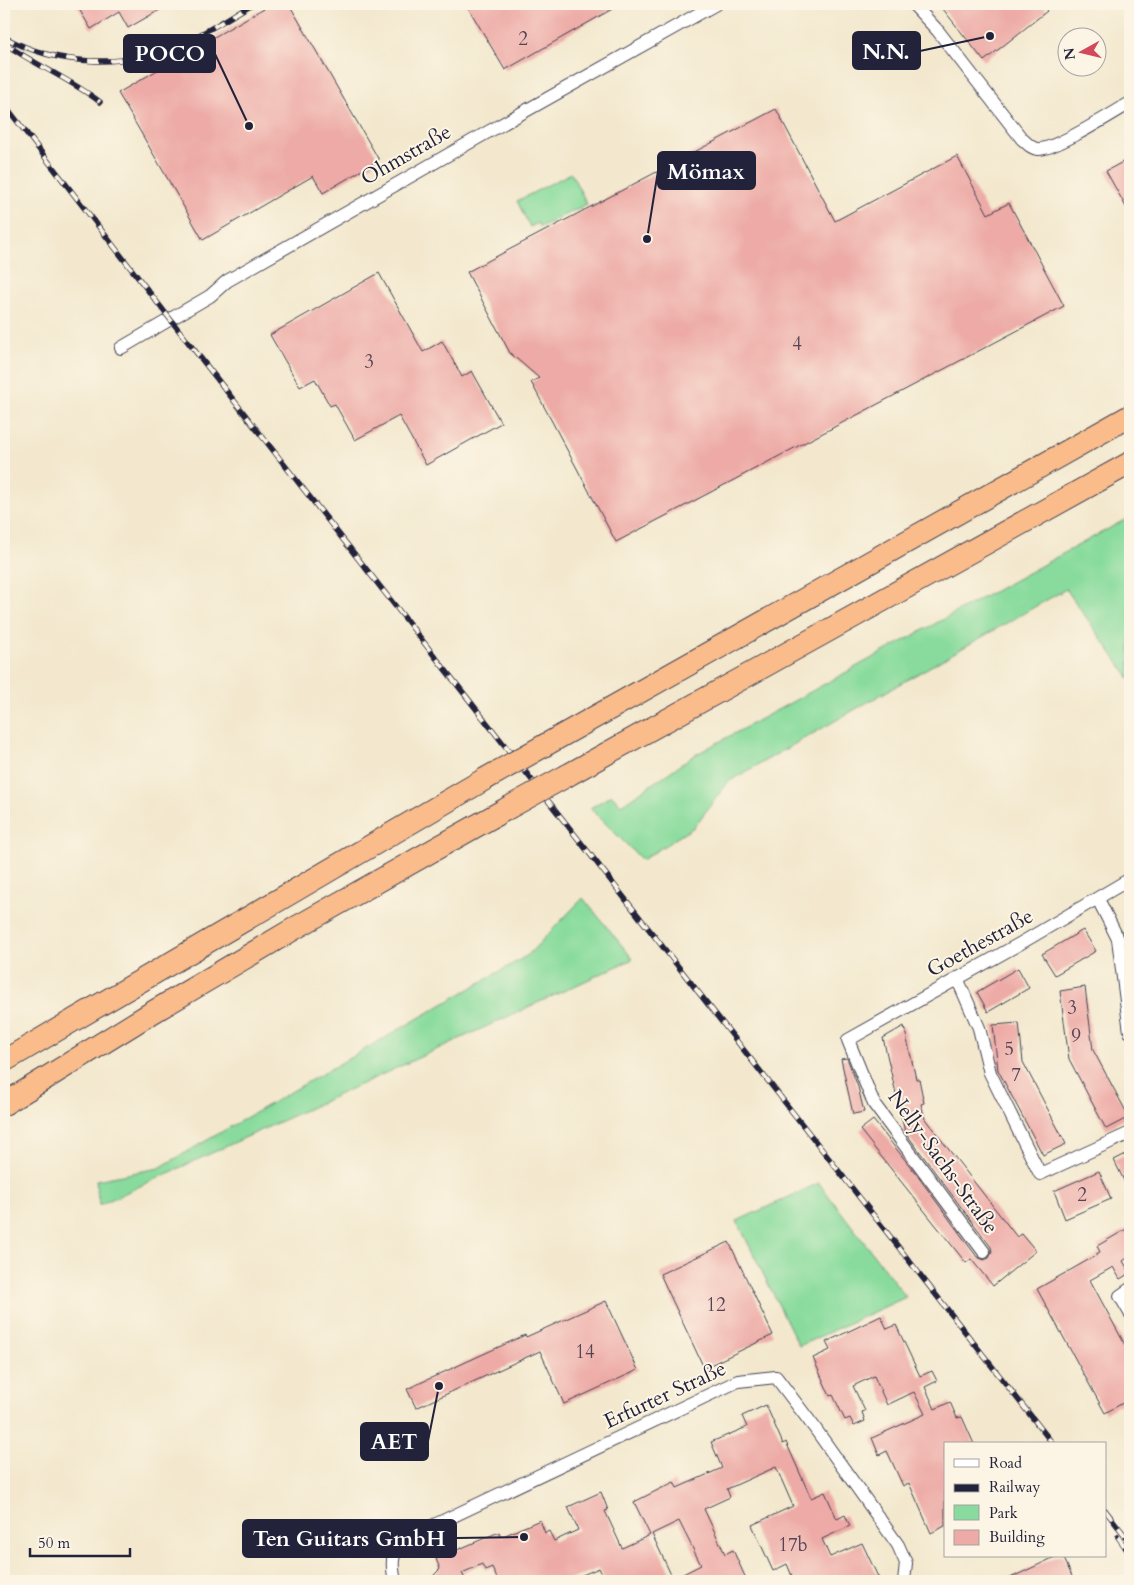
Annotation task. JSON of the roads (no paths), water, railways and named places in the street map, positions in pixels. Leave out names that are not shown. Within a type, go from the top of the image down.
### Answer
[{"type":"highway","points":[[4,1061],[485,779],[1130,416]]},
{"type":"highway","points":[[4,1104],[297,927],[1130,462]]},
{"type":"street","name":"Ohmstraße","points":[[121,348],[210,296],[227,281],[716,4]]},
{"type":"street","points":[[913,4],[938,30],[1022,139],[1036,149],[1052,146],[1130,103]]},
{"type":"street","name":"Goethestraße","points":[[848,1040],[1022,943],[1130,879]]},
{"type":"street","points":[[1098,899],[1118,939],[1130,1032]]},
{"type":"street","points":[[957,978],[979,1028],[990,1073],[1040,1174],[1130,1133]]},
{"type":"street","name":"Nelly-Sachs-Straße","points":[[848,1040],[874,1104],[984,1252]]},
{"type":"street","points":[[1130,1290],[1120,1296],[1130,1313]]},
{"type":"street","name":"Erfurter Straße","points":[[395,1581],[392,1565],[397,1549],[409,1537],[738,1381],[776,1377],[898,1545],[906,1563],[904,1581]]},
{"type":"railway","points":[[4,37],[24,47],[68,59],[113,61],[158,53],[179,45],[207,31],[252,4]]},
{"type":"railway","points":[[4,43],[77,86],[100,102]]},
{"type":"railway","points":[[4,104],[170,319],[1051,1442]]},
{"type":"railway","points":[[1106,1511],[1130,1542]]},
{"type":"railway","points":[[1118,1537],[1130,1554]]},
{"type":"place","name":"N.N.","points":[[990,36]]},
{"type":"place","name":"POCO","points":[[249,126]]},
{"type":"place","name":"Mömax","points":[[647,239]]},
{"type":"place","name":"AET","points":[[439,1386]]},
{"type":"place","name":"Ten Guitars GmbH","points":[[524,1537]]}]
